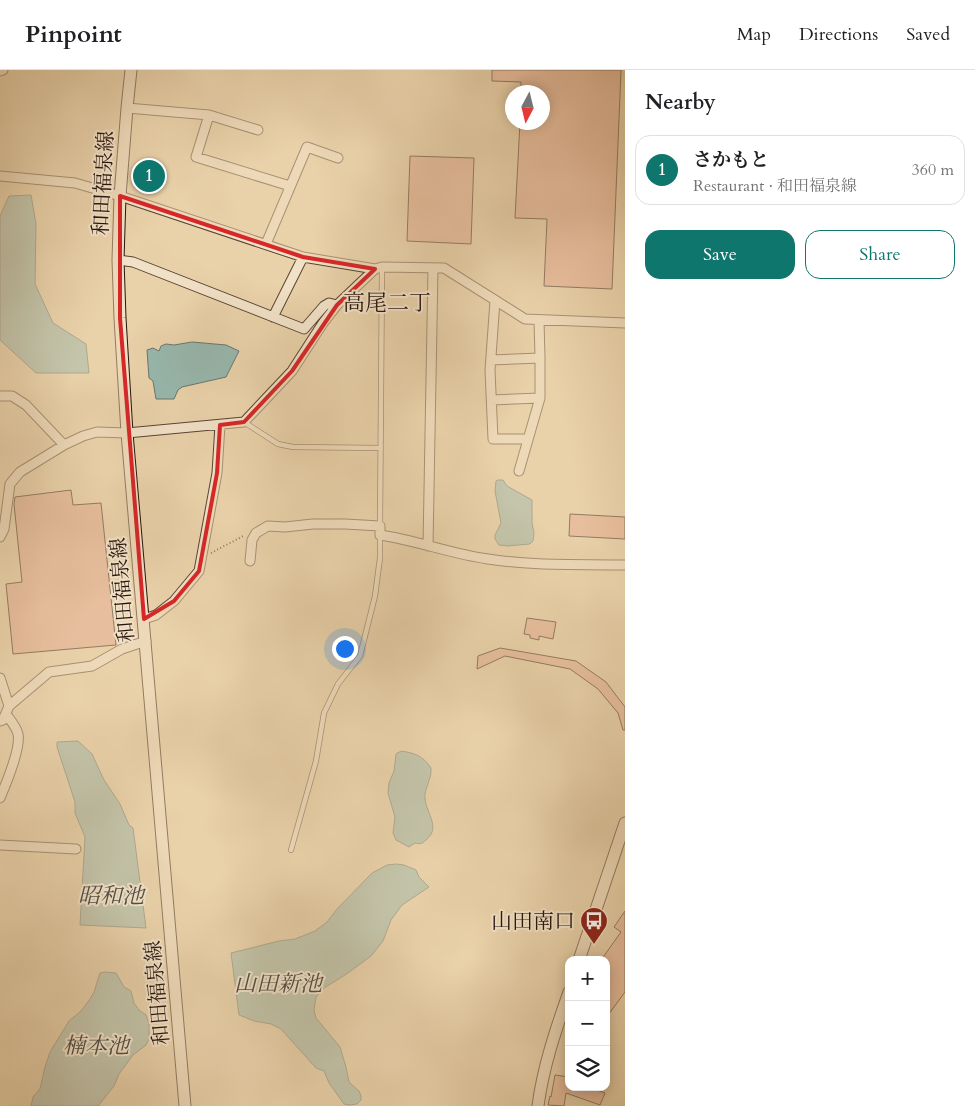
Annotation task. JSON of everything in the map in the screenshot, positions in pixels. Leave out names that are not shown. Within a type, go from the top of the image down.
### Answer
[{"type":"main road","name":"和田福泉線","points":[[131,70],[126,108],[120,196],[118,260],[120,318],[127,433],[185,1106]]},
{"type":"main road","points":[[581,956],[625,823]]},
{"type":"main road","points":[[538,1106],[546,1062],[566,1001]]},
{"type":"street","points":[[126,108],[209,115],[258,130]]},
{"type":"street","points":[[209,115],[196,157],[290,186]]},
{"type":"street","points":[[266,244],[306,147],[338,158]]},
{"type":"street","points":[[0,176],[75,183],[304,257],[378,268],[444,268],[525,319],[625,323]]},
{"type":"street","points":[[272,316],[304,257]]},
{"type":"street","points":[[118,260],[133,262],[304,329],[324,306],[329,303],[337,305]]},
{"type":"street","points":[[0,538],[4,528],[10,484],[20,472],[64,445],[97,432],[127,433],[244,422],[292,371],[337,305],[378,268]]},
{"type":"street","points":[[428,546],[433,268]]},
{"type":"street","points":[[495,301],[490,370],[493,439],[528,438]]},
{"type":"street","points":[[519,471],[540,398],[539,320]]},
{"type":"street","points":[[491,360],[540,358]]},
{"type":"street","points":[[0,396],[12,396],[26,405],[64,445]]},
{"type":"street","points":[[492,400],[540,398]]},
{"type":"street","points":[[144,619],[156,615],[174,600],[199,570],[217,473],[220,425]]},
{"type":"street","points":[[250,561],[252,540],[256,534],[268,526],[345,524],[380,530],[390,536],[488,559],[536,563],[625,565]]},
{"type":"street","points":[[0,721],[3,720],[7,710],[49,672],[92,666],[122,649],[146,641]]},
{"type":"street","points":[[0,678],[7,710],[19,735],[9,776],[0,798]]},
{"type":"street","points":[[0,845],[76,849]]},
{"type":"lane","points":[[290,850],[316,761],[324,713],[338,684],[360,656],[375,596],[380,558],[378,268]]},
{"type":"lane","points":[[244,422],[278,444],[285,446],[380,448]]},
{"type":"path","points":[[201,558],[246,535]]},
{"type":"highlighted area","points":[[120,196],[303,257],[375,269],[337,305],[292,371],[244,422],[220,425],[217,473],[199,571],[174,601],[144,619],[120,318]]},
{"type":"water","points":[[31,195],[36,224],[35,284],[53,323],[86,344],[89,373],[36,373],[0,340],[0,216],[9,196]]},
{"type":"water","points":[[192,342],[226,345],[239,351],[226,377],[182,387],[178,390],[174,399],[156,399],[153,381],[149,378],[147,350],[153,348],[159,351],[161,346],[166,344],[174,345]]},
{"type":"water","points":[[503,480],[507,486],[532,500],[534,533],[533,541],[530,544],[499,545],[495,539],[501,523],[495,491],[496,481]]},
{"type":"water","name":"昭和池","points":[[78,741],[92,754],[104,780],[120,804],[129,825],[133,828],[146,928],[80,925],[85,837],[75,813],[75,802],[57,747],[57,742]]},
{"type":"water","points":[[401,751],[418,756],[431,768],[431,776],[425,796],[433,826],[432,831],[423,842],[420,844],[415,843],[409,847],[396,840],[393,833],[395,817],[388,793],[396,754]]},
{"type":"water","name":"山田新池","points":[[396,864],[416,870],[419,877],[429,887],[402,905],[391,920],[383,941],[371,956],[324,988],[316,997],[314,1010],[316,1018],[340,1047],[349,1082],[359,1091],[361,1096],[361,1100],[357,1104],[344,1104],[329,1083],[324,1071],[316,1068],[281,1029],[271,1024],[254,1021],[239,1015],[231,953],[295,939],[315,931],[327,922],[372,873],[387,865]]},
{"type":"water","name":"楠本池","points":[[100,973],[116,973],[124,987],[131,991],[134,1003],[139,1010],[146,1015],[149,1024],[149,1039],[146,1045],[133,1055],[119,1074],[114,1086],[98,1106],[31,1106],[33,1097],[40,1089],[50,1052],[69,1021],[81,1011],[90,999]]},
{"type":"building","points":[[492,70],[621,70],[612,289],[544,286],[547,219],[515,218],[520,130],[550,130],[550,85],[521,85],[521,82],[492,81]]},
{"type":"building","points":[[410,156],[474,158],[471,244],[407,241]]},
{"type":"building","points":[[71,490],[73,505],[101,503],[116,645],[13,654],[6,584],[22,582],[14,504],[15,497]]},
{"type":"building","points":[[570,514],[625,517],[625,539],[569,536]]},
{"type":"building","points":[[527,618],[556,622],[553,639],[539,636],[539,640],[524,634]]},
{"type":"building","points":[[500,648],[576,661],[606,682],[625,707],[625,730],[623,730],[618,713],[598,689],[570,669],[505,656],[477,669],[478,656]]},
{"type":"building","points":[[625,911],[625,992],[610,1013],[610,956],[604,956],[621,932],[614,927]]},
{"type":"building","points":[[555,1075],[565,1076],[565,1091],[600,1091],[605,1093],[600,1105],[566,1093],[564,1106],[548,1105]]},
{"type":"place","name":"さかもと","points":[[149,176]]},
{"type":"place","name":"山田南口","points":[[594,945]]},
{"type":"district","name":"高尾二丁","points":[[387,302]]}]
